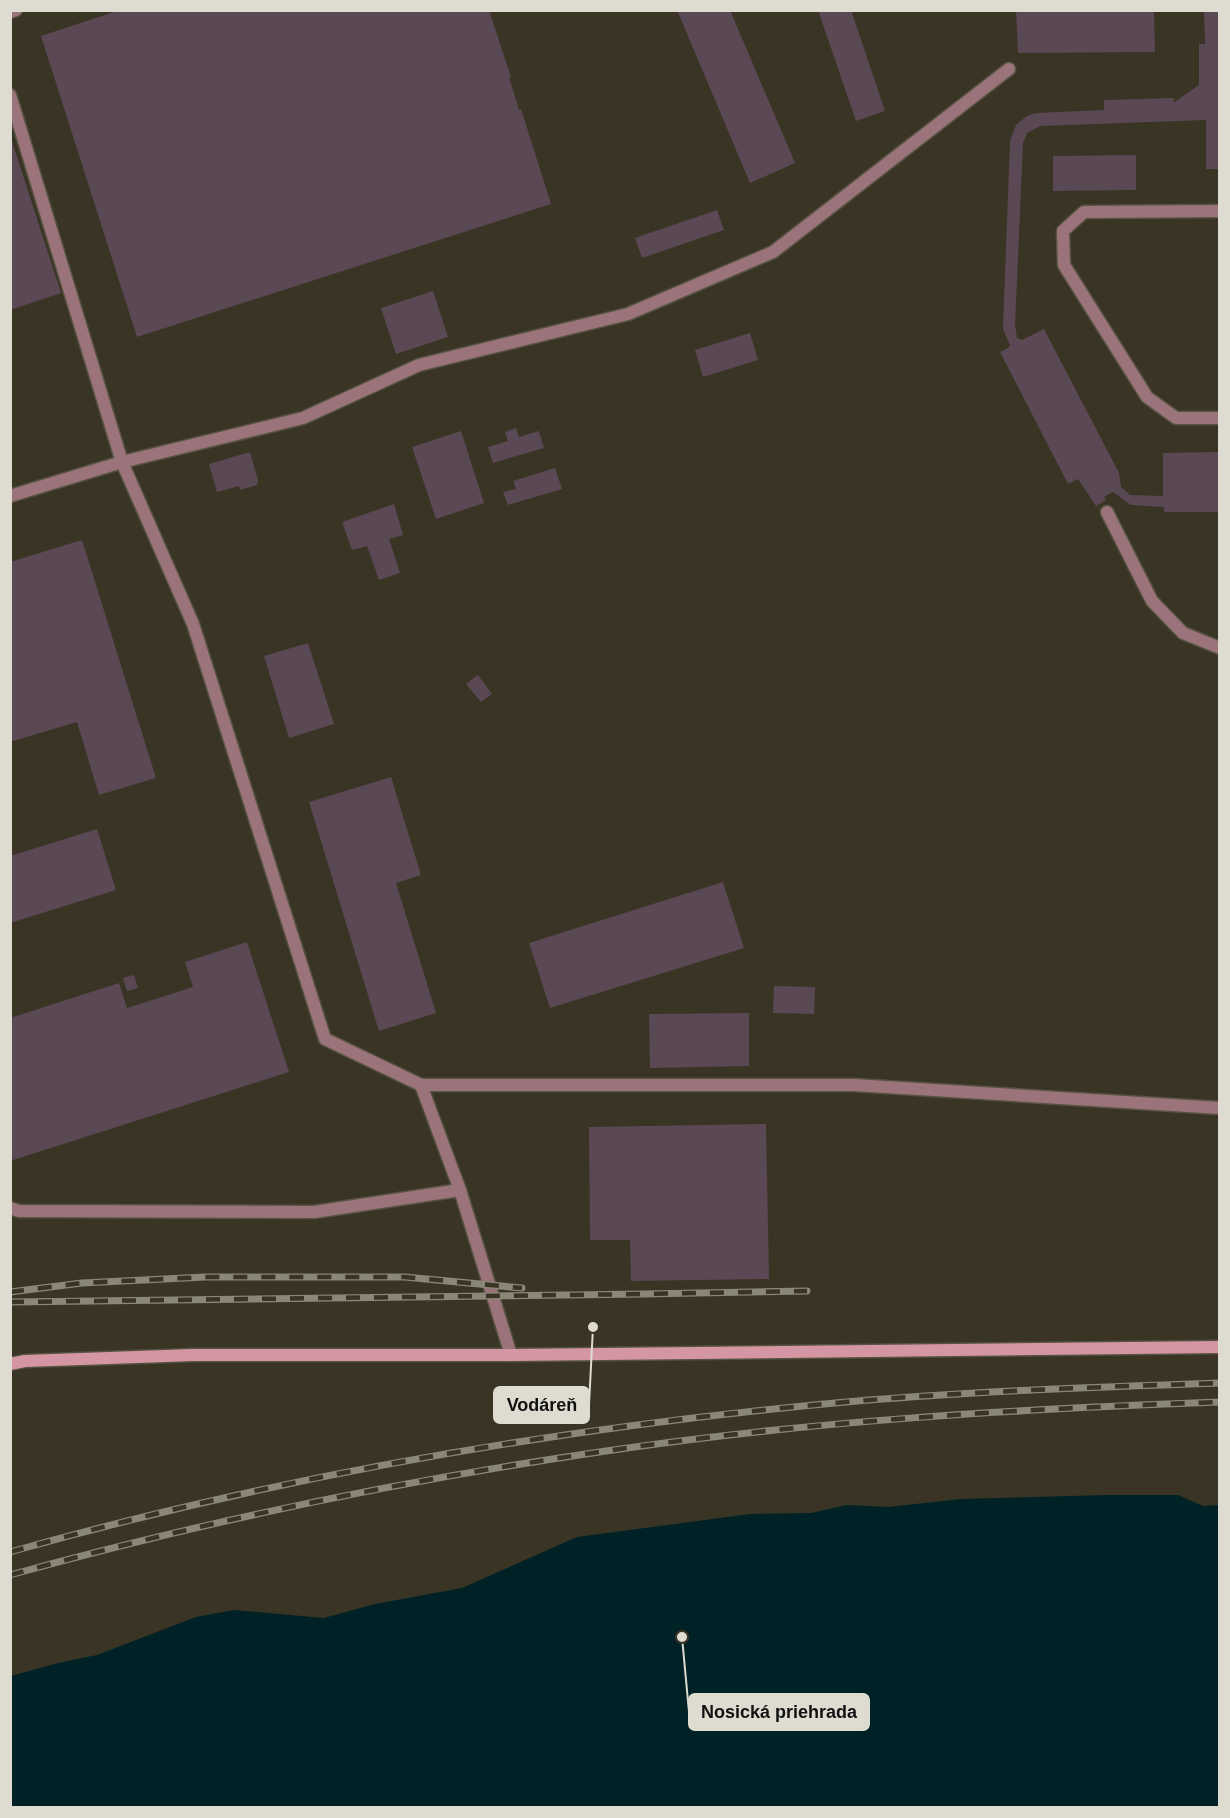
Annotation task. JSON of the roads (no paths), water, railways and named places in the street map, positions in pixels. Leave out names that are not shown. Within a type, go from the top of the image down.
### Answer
[{"type":"street","points":[[10,1364],[26,1361],[193,1355],[511,1355],[1220,1347]]},
{"type":"lane","points":[[10,12],[16,10]]},
{"type":"lane","points":[[10,496],[122,462],[303,418],[418,365],[628,314],[773,252],[1009,69]]},
{"type":"lane","points":[[10,95],[122,462],[194,624],[325,1039],[421,1085],[855,1085],[1220,1108]]},
{"type":"lane","points":[[1220,211],[1084,212],[1063,231],[1064,265],[1147,397],[1176,418],[1220,418]]},
{"type":"lane","points":[[1107,512],[1152,601],[1183,633],[1220,648]]},
{"type":"lane","points":[[421,1085],[460,1190],[511,1355]]},
{"type":"lane","points":[[10,1208],[19,1211],[314,1212],[460,1190]]},
{"type":"water","points":[[1178,1495],[1203,1506],[1219,1505],[1219,1807],[11,1807],[11,1676],[97,1655],[196,1617],[234,1610],[324,1618],[375,1604],[462,1588],[577,1537],[750,1514],[811,1513],[847,1505],[888,1507],[961,1499]]},
{"type":"railway","points":[[10,1292],[82,1283],[205,1277],[405,1277],[522,1288]]},
{"type":"railway","points":[[10,1302],[807,1291]]},
{"type":"railway","points":[[10,1552],[114,1524],[324,1477],[536,1439],[643,1424],[857,1401],[1038,1390],[1220,1383]]},
{"type":"railway","points":[[10,1575],[158,1537],[306,1504],[456,1475],[606,1451],[836,1424],[1066,1408],[1220,1402]]},
{"type":"place","name":"Vodáreň","points":[[593,1327]]},
{"type":"place","name":"Nosická priehrada","points":[[682,1637]]}]
